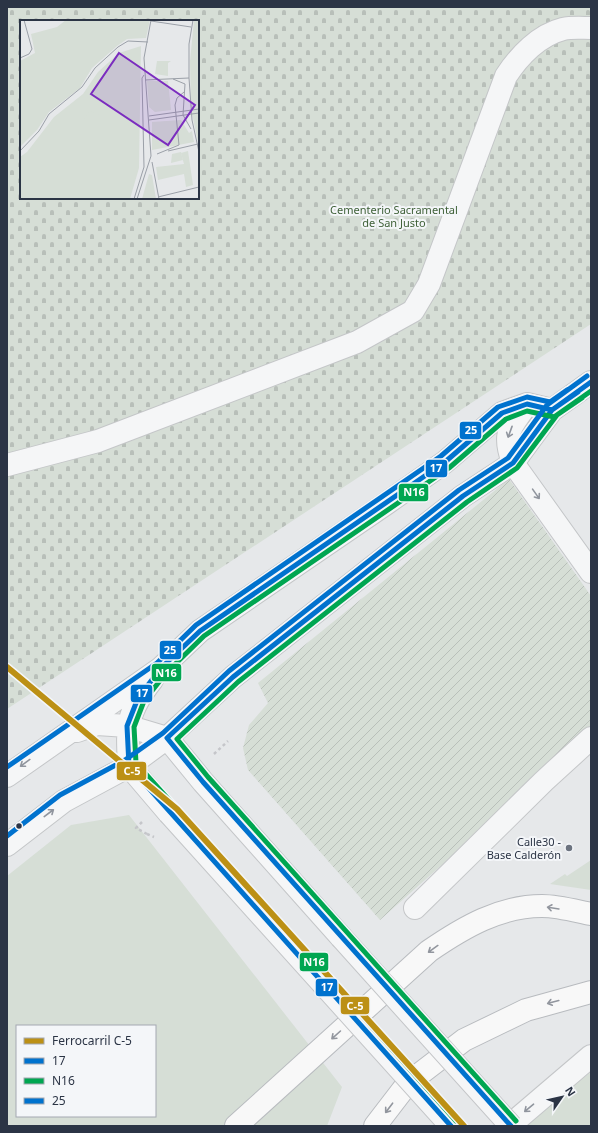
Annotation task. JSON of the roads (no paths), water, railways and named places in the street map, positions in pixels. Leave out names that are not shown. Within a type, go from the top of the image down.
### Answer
[{"type":"highway","points":[[236,1126],[429,951],[455,933],[499,912],[543,906],[591,914]]},
{"type":"highway","points":[[375,1126],[408,1083],[464,1040],[526,1010],[591,992]]},
{"type":"street","points":[[7,465],[105,438],[357,342],[413,311],[429,284],[506,76],[516,61],[544,37],[563,29],[591,28]]},
{"type":"street","points":[[7,845],[64,801],[129,766],[167,738],[233,677],[463,496],[513,463],[552,410],[591,382]]},
{"type":"street","points":[[7,776],[160,668],[200,631],[445,462],[502,413],[527,404],[552,410]]},
{"type":"street","points":[[527,404],[509,430],[507,445],[513,463],[591,572]]},
{"type":"street","points":[[160,668],[138,698],[127,726],[129,766],[451,1126]]},
{"type":"street","points":[[66,734],[98,724],[127,726],[167,738],[203,782],[510,1126],[591,1056]]},
{"type":"street","points":[[415,908],[544,781],[591,738]]},
{"type":"rail line","name":"C-5","points":[[7,667],[177,809],[464,1126]]},
{"type":"place","name":"Calle30 - Base Calderón","points":[[569,848]]},
{"type":"park label","name":"Cementerio Sacramental de San Justo","points":[[394,216]]}]
